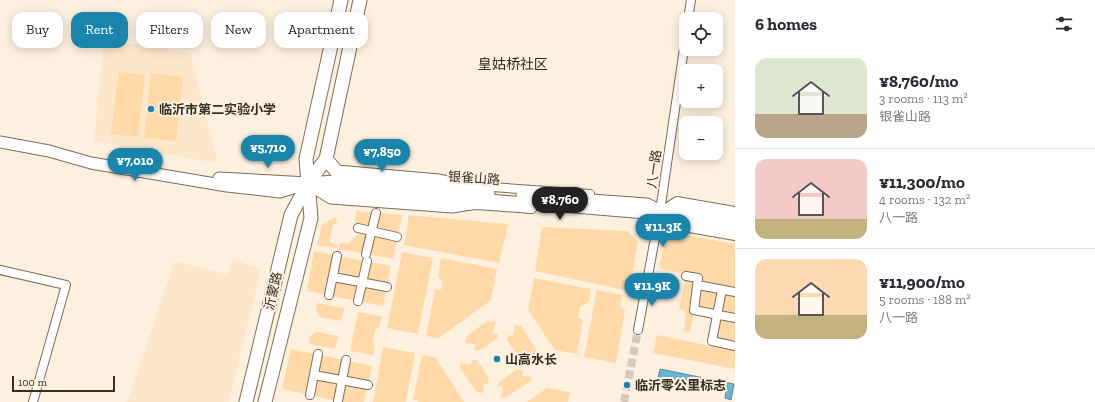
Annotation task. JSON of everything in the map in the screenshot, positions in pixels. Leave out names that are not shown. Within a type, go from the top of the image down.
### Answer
[{"type":"main road","name":"沂蒙路","points":[[265,402],[310,218],[306,159],[341,0]]},
{"type":"main road","name":"沂蒙路","points":[[246,402],[291,215],[308,183],[326,160],[360,0]]},
{"type":"main road","name":"银雀山路","points":[[0,142],[49,151],[93,155],[226,179],[308,183],[335,181],[453,187],[647,204],[674,218],[735,228]]},
{"type":"main road","points":[[326,160],[337,172],[343,174],[439,181],[453,187]]},
{"type":"main road","name":"银雀山路","points":[[308,183],[333,190],[489,200],[646,213],[676,209],[735,220]]},
{"type":"main road","points":[[308,183],[331,198],[452,207],[489,200]]},
{"type":"street","points":[[689,12],[691,0]]},
{"type":"street","name":"八一路","points":[[638,330],[660,211],[683,56]]},
{"type":"street","points":[[452,207],[477,205],[646,218],[677,201],[735,211]]},
{"type":"street","points":[[660,211],[672,225],[735,236]]},
{"type":"street","points":[[358,301],[376,213]]},
{"type":"street","points":[[358,228],[397,237]]},
{"type":"street","points":[[329,295],[337,256]]},
{"type":"street","points":[[0,270],[66,285],[33,402]]},
{"type":"street","points":[[686,276],[698,278],[694,310],[735,318]]},
{"type":"street","points":[[333,277],[387,287]]},
{"type":"street","points":[[698,285],[735,292]]},
{"type":"street","points":[[722,290],[712,341],[735,346]]},
{"type":"street","points":[[310,395],[318,354]]},
{"type":"street","points":[[338,401],[346,360]]},
{"type":"street","points":[[314,375],[368,385]]},
{"type":"shaded area","name":"临沂市第二实验小学","points":[[128,43],[136,44],[136,48],[159,48],[190,53],[216,155],[216,163],[94,141],[103,48],[128,48]]},
{"type":"shaded area","points":[[119,72],[145,75],[138,137],[111,134]]},
{"type":"shaded area","points":[[151,73],[183,77],[176,141],[144,138]]},
{"type":"shaded area","points":[[356,211],[402,215],[393,259],[339,249],[340,243],[349,243],[357,235],[358,228],[355,221]]},
{"type":"shaded area","points":[[409,215],[508,224],[499,263],[404,245]]},
{"type":"shaded area","points":[[335,217],[338,222],[333,225],[329,242],[338,245],[337,248],[317,245],[322,225]]},
{"type":"shaded area","points":[[542,227],[627,231],[638,242],[629,291],[535,271]]},
{"type":"shaded area","points":[[685,235],[735,244],[735,369],[653,353],[657,335],[711,346],[717,314],[694,310],[690,332],[684,331],[686,314],[683,310],[679,309],[686,274],[659,268],[663,250],[668,242],[672,239]]},
{"type":"shaded area","points":[[314,251],[391,266],[383,306],[307,291]]},
{"type":"shaded area","points":[[402,252],[433,258],[418,334],[387,328]]},
{"type":"shaded area","points":[[441,258],[497,269],[491,300],[439,338],[426,336],[435,289],[441,290],[442,281],[438,277]]},
{"type":"shaded area","points":[[232,259],[261,269],[229,402],[127,402],[175,261],[228,275]]},
{"type":"shaded area","points":[[534,278],[591,289],[589,302],[580,307],[578,318],[583,320],[577,354],[555,350],[528,310]]},
{"type":"shaded area","points":[[597,290],[622,295],[620,306],[625,310],[616,363],[584,357]]},
{"type":"shaded area","points":[[317,303],[344,308],[341,321],[320,317],[316,311]]},
{"type":"shaded area","points":[[358,312],[381,316],[380,325],[374,333],[374,355],[350,351]]},
{"type":"shaded area","points":[[487,321],[496,322],[493,333],[498,334],[497,339],[480,350],[474,350],[475,344],[465,343],[467,336]]},
{"type":"shaded area","points":[[515,325],[521,326],[537,351],[536,356],[526,355],[525,360],[520,359],[507,340],[508,335],[513,336]]},
{"type":"shaded area","points":[[316,332],[338,336],[335,349],[309,344],[310,336]]},
{"type":"shaded area","points":[[383,347],[415,353],[406,402],[373,402]]},
{"type":"shaded area","points":[[291,349],[372,366],[364,402],[342,402],[282,389]]},
{"type":"shaded area","points":[[422,355],[435,357],[464,402],[418,402],[413,400]]},
{"type":"shaded area","points":[[472,360],[477,360],[489,379],[488,384],[484,384],[483,393],[477,392],[460,368],[461,363],[471,365]]},
{"type":"shaded area","points":[[517,369],[523,370],[522,376],[531,377],[531,381],[506,397],[501,397],[503,387],[498,386],[499,382]]},
{"type":"shaded area","points":[[547,388],[570,392],[568,402],[527,402]]},
{"type":"water","points":[[660,369],[734,384],[731,400],[725,398],[726,391],[658,378]]},
{"type":"tunnel","points":[[624,402],[638,330]]},
{"type":"place","name":"临沂市第二实验小学","points":[[151,109]]},
{"type":"place","name":"山高水长","points":[[497,359]]},
{"type":"place","name":"临沂零公里标志","points":[[627,385]]},
{"type":"district","name":"皇姑桥社区","points":[[513,64]]}]
